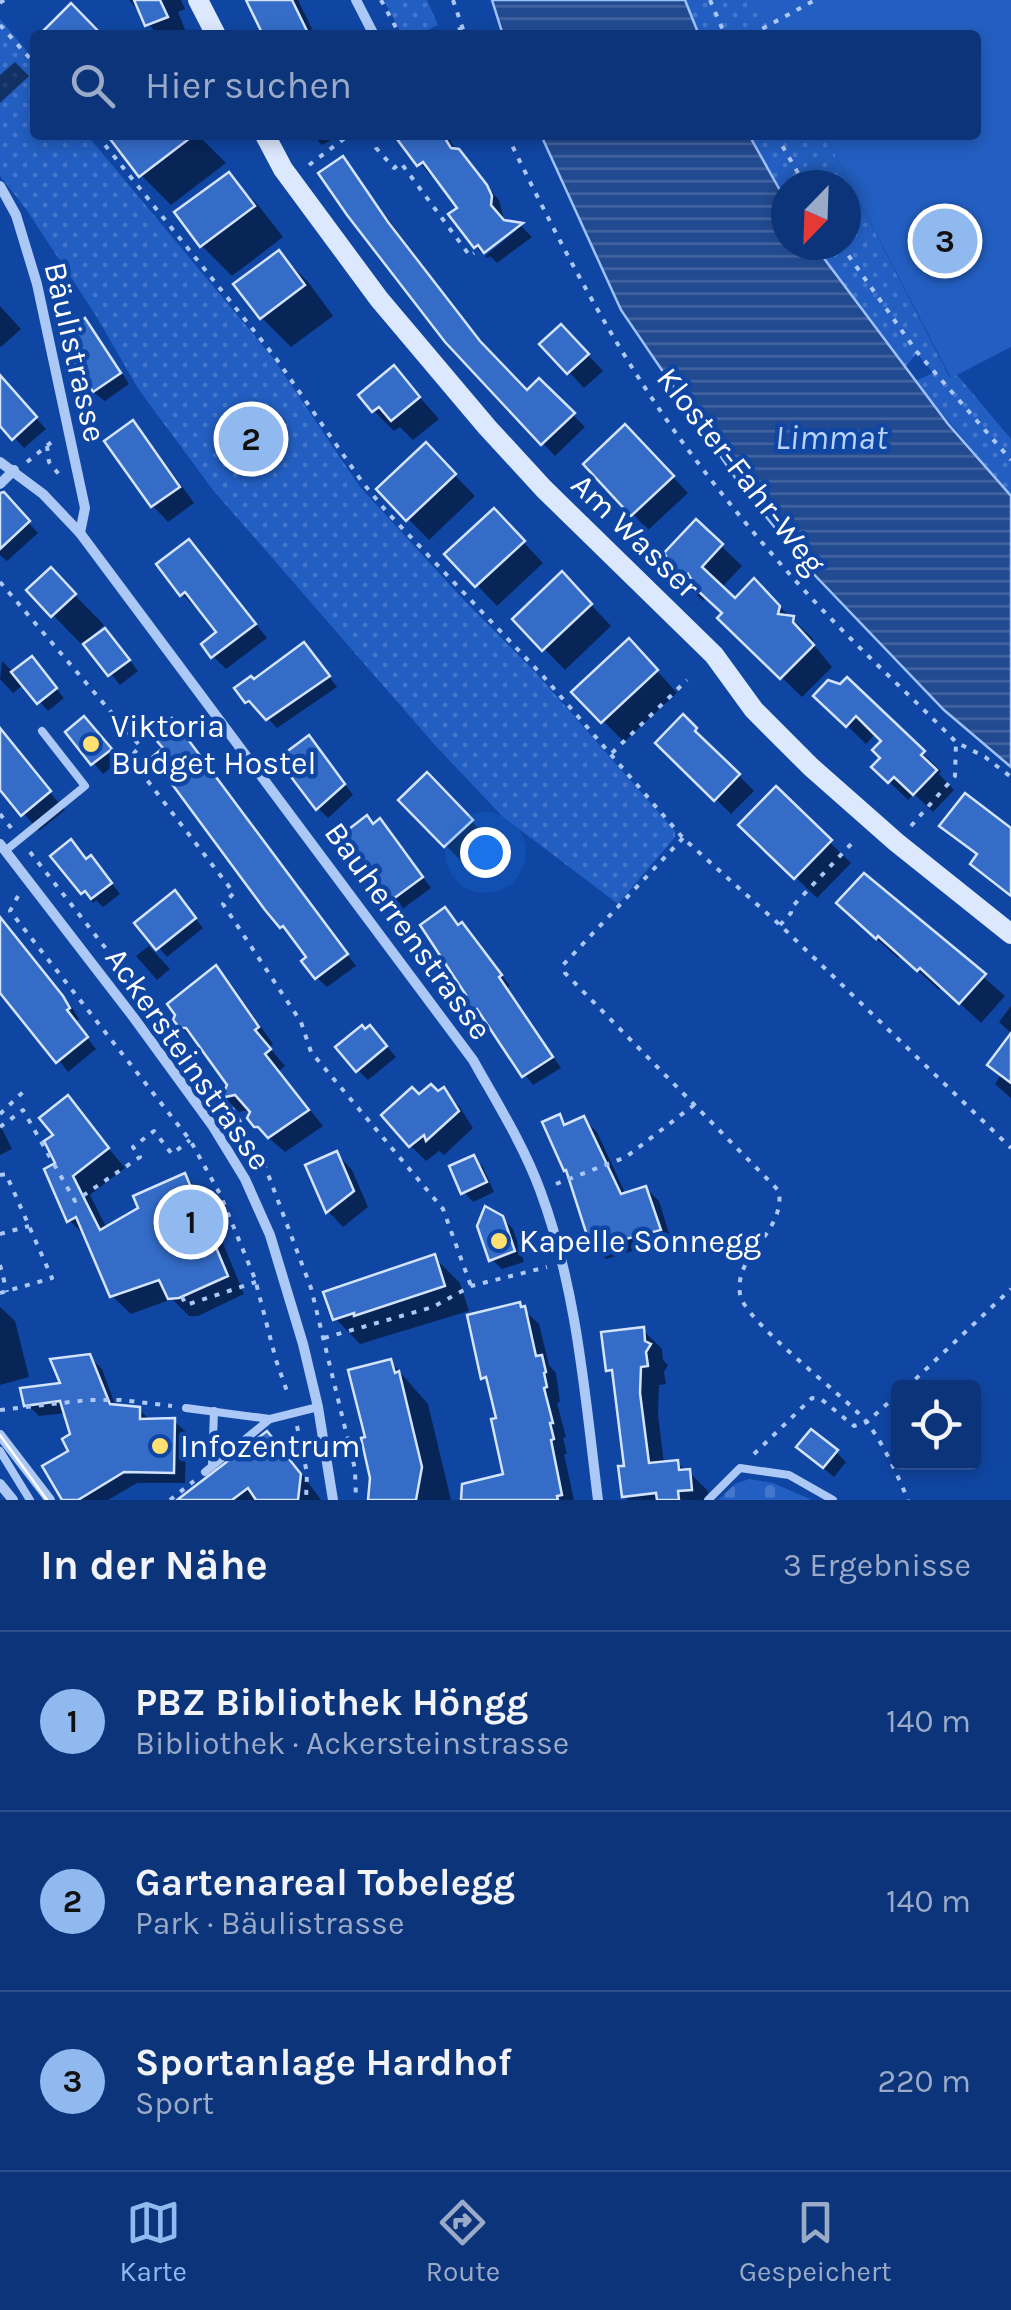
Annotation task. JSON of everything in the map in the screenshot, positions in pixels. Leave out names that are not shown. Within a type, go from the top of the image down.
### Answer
[{"type":"street","points":[[198,0],[213,30]]},
{"type":"street","points":[[356,0],[371,30]]},
{"type":"street","name":"Am Wasser","points":[[268,140],[283,169],[379,298],[486,427],[714,655],[754,710],[811,766],[896,842],[1011,934]]},
{"type":"street","name":"Bäulistrasse","points":[[0,186],[16,215],[37,284],[85,508],[80,533]]},
{"type":"street","name":"Bauherrenstrasse","points":[[0,462],[20,467],[80,533],[473,1060],[516,1134],[540,1190],[563,1263],[578,1340],[598,1500]]},
{"type":"street","points":[[0,484],[20,467]]},
{"type":"street","name":"Ackersteinstrasse","points":[[3,847],[190,1094],[245,1179],[270,1235],[318,1406],[332,1500]]},
{"type":"street","points":[[0,1435],[50,1500]]},
{"type":"street","points":[[0,1484],[14,1500]]},
{"type":"lane","points":[[3,847],[84,786],[42,731]]},
{"type":"lane","points":[[186,1408],[270,1419],[318,1406]]},
{"type":"lane","points":[[208,1469],[214,1412]]},
{"type":"lane","points":[[208,1469],[270,1419]]},
{"type":"lane","points":[[0,1451],[30,1500]]},
{"type":"lane","points":[[708,1500],[740,1468],[789,1475],[833,1500]]},
{"type":"path","points":[[381,0],[397,30]]},
{"type":"path","points":[[454,0],[462,28],[457,30]]},
{"type":"path","points":[[710,0],[723,30]]},
{"type":"path","points":[[759,30],[815,0]]},
{"type":"path","points":[[0,26],[30,59]]},
{"type":"path","points":[[102,140],[276,358],[362,484],[612,753],[683,838],[780,925],[1011,1148]]},
{"type":"path","points":[[304,168],[342,140]]},
{"type":"path","points":[[374,140],[394,168],[401,163],[470,256],[474,253]]},
{"type":"path","name":"Kloster-Fahr-Weg","points":[[510,140],[586,291],[688,449],[814,601],[956,742],[1011,777]]},
{"type":"path","points":[[779,140],[796,170]]},
{"type":"path","points":[[852,260],[917,352],[1011,460]]},
{"type":"path","points":[[20,467],[43,450]]},
{"type":"path","points":[[0,582],[140,746],[130,758],[234,893],[223,904],[301,1022],[311,1052],[443,1208],[471,1286]]},
{"type":"path","points":[[612,753],[688,680]]},
{"type":"path","points":[[910,826],[955,776],[956,742]]},
{"type":"path","points":[[683,838],[563,965],[565,973],[779,1191],[781,1207],[773,1225],[753,1250],[739,1280],[740,1300],[867,1422],[908,1500]]},
{"type":"path","points":[[780,925],[854,841]]},
{"type":"path","points":[[22,888],[10,911],[190,1140],[220,1194],[256,1282],[276,1360]]},
{"type":"path","points":[[0,1114],[23,1092]]},
{"type":"path","points":[[540,1190],[626,1157],[694,1104]]},
{"type":"path","points":[[0,1125],[22,1110],[75,1201],[140,1157],[133,1148],[154,1131],[172,1154],[190,1140]]},
{"type":"path","points":[[0,1176],[6,1174],[52,1278],[0,1294]]},
{"type":"path","points":[[0,1234],[29,1226]]},
{"type":"path","points":[[356,1500],[355,1470],[324,1338],[433,1307],[471,1286],[563,1263]]},
{"type":"path","points":[[0,1265],[7,1292]]},
{"type":"path","points":[[182,1297],[186,1306],[256,1282]]},
{"type":"path","points":[[914,1380],[1011,1288]]},
{"type":"path","points":[[740,1468],[812,1398],[821,1399],[854,1426],[867,1422],[891,1400]]},
{"type":"path","points":[[0,1410],[121,1400],[186,1408]]},
{"type":"path","points":[[170,1500],[208,1469]]},
{"type":"green space","points":[[384,0],[427,0],[438,25],[428,30],[399,30]]},
{"type":"green space","points":[[685,0],[766,0],[758,5],[770,30],[697,30]]},
{"type":"green space","points":[[766,0],[1011,0],[1011,347],[951,378],[861,204],[861,170],[843,170],[828,140],[981,140],[981,30],[770,30],[757,4]]},
{"type":"green space","points":[[0,19],[30,55],[30,140],[91,140],[273,358],[360,487],[537,674],[675,831],[675,837],[618,904],[502,816],[434,744],[213,490],[139,390],[95,314],[0,176]]},
{"type":"green space","points":[[752,140],[828,140],[843,170],[771,170],[771,174]]},
{"type":"green space","points":[[861,205],[950,378],[957,375],[1011,439],[1011,496],[915,381],[933,373],[917,353],[905,367],[825,260],[861,260]]},
{"type":"green space","points":[[749,1479],[773,1483],[812,1500],[718,1500],[735,1484]]},
{"type":"water","points":[[492,0],[685,0],[697,30],[501,30]]},
{"type":"water","name":"Limmat","points":[[543,140],[752,140],[771,174],[771,260],[825,260],[948,424],[1011,496],[1011,767],[944,710],[805,565],[738,482],[621,310]]},
{"type":"building","points":[[134,0],[160,0],[168,17],[145,26]]},
{"type":"building","points":[[246,0],[292,0],[307,30],[261,30]]},
{"type":"building","points":[[71,3],[97,30],[44,30]]},
{"type":"building","points":[[111,140],[187,140],[139,177]]},
{"type":"building","points":[[398,140],[446,140],[451,148],[459,149],[487,185],[491,205],[504,220],[523,223],[484,253],[478,245],[474,248],[448,214],[457,208],[423,162],[417,166]]},
{"type":"building","points":[[343,156],[388,222],[480,341],[527,390],[539,378],[575,413],[541,445],[445,342],[318,173]]},
{"type":"building","points":[[229,172],[255,206],[200,247],[174,212]]},
{"type":"building","points":[[279,250],[305,285],[260,319],[233,284]]},
{"type":"building","points":[[85,318],[121,373],[93,392],[88,383],[82,387],[73,372],[79,368],[68,351],[78,340],[69,327]]},
{"type":"building","points":[[561,324],[589,354],[567,374],[539,344]]},
{"type":"building","points":[[394,365],[420,397],[391,421],[379,407],[372,412],[358,395]]},
{"type":"building","points":[[0,375],[37,417],[12,440],[0,426]]},
{"type":"building","points":[[133,420],[180,487],[151,507],[104,441]]},
{"type":"building","points":[[625,424],[674,476],[631,516],[583,464]]},
{"type":"building","points":[[426,442],[456,474],[406,521],[376,489]]},
{"type":"building","points":[[4,492],[30,521],[0,549],[0,493]]},
{"type":"building","points":[[494,508],[525,541],[475,587],[444,554]]},
{"type":"building","points":[[696,519],[723,544],[702,567],[735,598],[754,578],[780,606],[778,614],[794,616],[793,622],[814,645],[780,679],[717,618],[722,613],[698,591],[688,574],[681,582],[660,563],[664,553]]},
{"type":"building","points":[[189,539],[256,624],[211,658],[201,644],[216,632],[185,592],[180,596],[156,564]]},
{"type":"building","points":[[51,567],[76,594],[51,617],[26,590]]},
{"type":"building","points":[[562,571],[592,604],[542,651],[512,619]]},
{"type":"building","points":[[105,628],[130,660],[108,676],[83,644]]},
{"type":"building","points":[[629,638],[658,670],[601,723],[571,692]]},
{"type":"building","points":[[304,642],[330,676],[266,720],[234,688],[251,676],[254,679]]},
{"type":"building","points":[[32,656],[57,688],[37,704],[11,672]]},
{"type":"building","points":[[847,677],[925,751],[921,755],[937,770],[913,795],[894,777],[888,783],[871,767],[880,758],[872,750],[881,741],[856,716],[846,727],[813,696],[828,680],[840,684]]},
{"type":"building","points":[[683,714],[697,728],[695,731],[740,774],[714,801],[655,743]]},
{"type":"building","name":"Viktoria Budget Hostel","points":[[84,716],[112,749],[91,765],[65,732]]},
{"type":"building","points":[[172,718],[348,954],[315,979],[301,961],[306,957],[283,926],[280,928],[265,910],[152,757],[163,748],[156,740],[161,736],[157,730]]},
{"type":"building","points":[[0,728],[51,791],[21,816],[0,790]]},
{"type":"building","points":[[309,735],[345,784],[316,810],[282,765],[286,763],[281,756]]},
{"type":"building","points":[[427,772],[473,820],[444,847],[398,800]]},
{"type":"building","points":[[776,786],[832,840],[794,879],[738,825]]},
{"type":"building","points":[[965,793],[1011,828],[1011,896],[970,864],[977,854],[939,826]]},
{"type":"building","points":[[367,815],[373,824],[380,818],[423,877],[389,902],[340,836]]},
{"type":"building","points":[[71,839],[86,859],[91,855],[112,883],[91,899],[85,891],[81,894],[50,856]]},
{"type":"building","points":[[864,873],[986,974],[959,1004],[920,968],[917,971],[836,903]]},
{"type":"building","points":[[175,890],[196,918],[156,950],[134,923]]},
{"type":"building","points":[[445,907],[458,925],[462,922],[502,975],[499,977],[553,1057],[522,1077],[477,1009],[473,1012],[462,997],[466,995],[420,925]]},
{"type":"building","points":[[0,917],[63,996],[70,1008],[67,1010],[88,1037],[56,1063],[0,993]]},
{"type":"building","points":[[216,965],[259,1027],[255,1030],[271,1049],[265,1054],[309,1110],[268,1138],[247,1118],[250,1112],[235,1095],[221,1098],[227,1085],[186,1028],[180,1028],[173,1020],[175,1015],[167,1004]]},
{"type":"building","points":[[362,1025],[365,1029],[370,1025],[387,1046],[356,1072],[335,1047]]},
{"type":"building","points":[[1011,1033],[1011,1083],[987,1065]]},
{"type":"building","points":[[431,1084],[438,1091],[444,1087],[459,1111],[426,1141],[424,1135],[409,1147],[381,1115],[412,1087],[419,1094]]},
{"type":"building","points":[[68,1095],[109,1148],[73,1176],[100,1230],[138,1208],[133,1196],[185,1173],[228,1276],[179,1298],[168,1299],[159,1280],[110,1297],[76,1217],[67,1222],[44,1169],[55,1163],[44,1141],[53,1135],[39,1118]]},
{"type":"building","points":[[560,1114],[564,1125],[584,1116],[621,1194],[646,1186],[661,1230],[591,1248],[566,1170],[542,1122]]},
{"type":"building","points":[[337,1151],[354,1191],[326,1213],[305,1165]]},
{"type":"building","points":[[474,1155],[487,1182],[461,1194],[449,1166]]},
{"type":"building","name":"Kapelle Sonnegg","points":[[485,1206],[503,1216],[515,1251],[489,1261],[477,1226]]},
{"type":"building","points":[[435,1254],[445,1286],[333,1320],[323,1292]]},
{"type":"building","points":[[520,1302],[521,1307],[525,1306],[536,1356],[542,1355],[546,1372],[544,1388],[553,1423],[551,1440],[562,1495],[557,1496],[558,1500],[461,1500],[462,1484],[503,1474],[491,1419],[496,1418],[486,1377],[481,1379],[467,1315]]},
{"type":"building","points":[[644,1327],[645,1341],[651,1344],[646,1352],[648,1366],[641,1367],[640,1393],[649,1463],[678,1460],[679,1470],[690,1469],[692,1490],[678,1491],[679,1500],[657,1500],[656,1493],[622,1497],[618,1466],[624,1466],[612,1370],[606,1371],[601,1332]]},
{"type":"building","points":[[90,1354],[110,1404],[140,1407],[140,1419],[175,1418],[174,1473],[124,1472],[78,1500],[62,1500],[42,1466],[68,1451],[62,1439],[70,1434],[60,1401],[24,1406],[20,1388],[60,1383],[50,1359]]},
{"type":"building","points":[[391,1359],[395,1373],[399,1371],[422,1467],[416,1500],[368,1500],[370,1478],[361,1438],[365,1437],[348,1370]]},
{"type":"building","points":[[811,1429],[838,1450],[823,1468],[796,1447]]},
{"type":"building","points":[[267,1431],[301,1474],[298,1500],[256,1500],[248,1488],[232,1500],[177,1500]]},
{"type":"tram line","points":[[0,1435],[47,1500]]},
{"type":"place","name":"Sportanlage Hardhof","points":[[945,241]]},
{"type":"place","name":"Gartenareal Tobelegg","points":[[251,439]]},
{"type":"place","name":"Viktoria Budget Hostel","points":[[91,744]]},
{"type":"place","name":"PBZ Bibliothek Höngg","points":[[191,1222]]},
{"type":"place","name":"Kapelle Sonnegg","points":[[499,1241]]},
{"type":"place","name":"Infozentrum","points":[[160,1446]]}]
